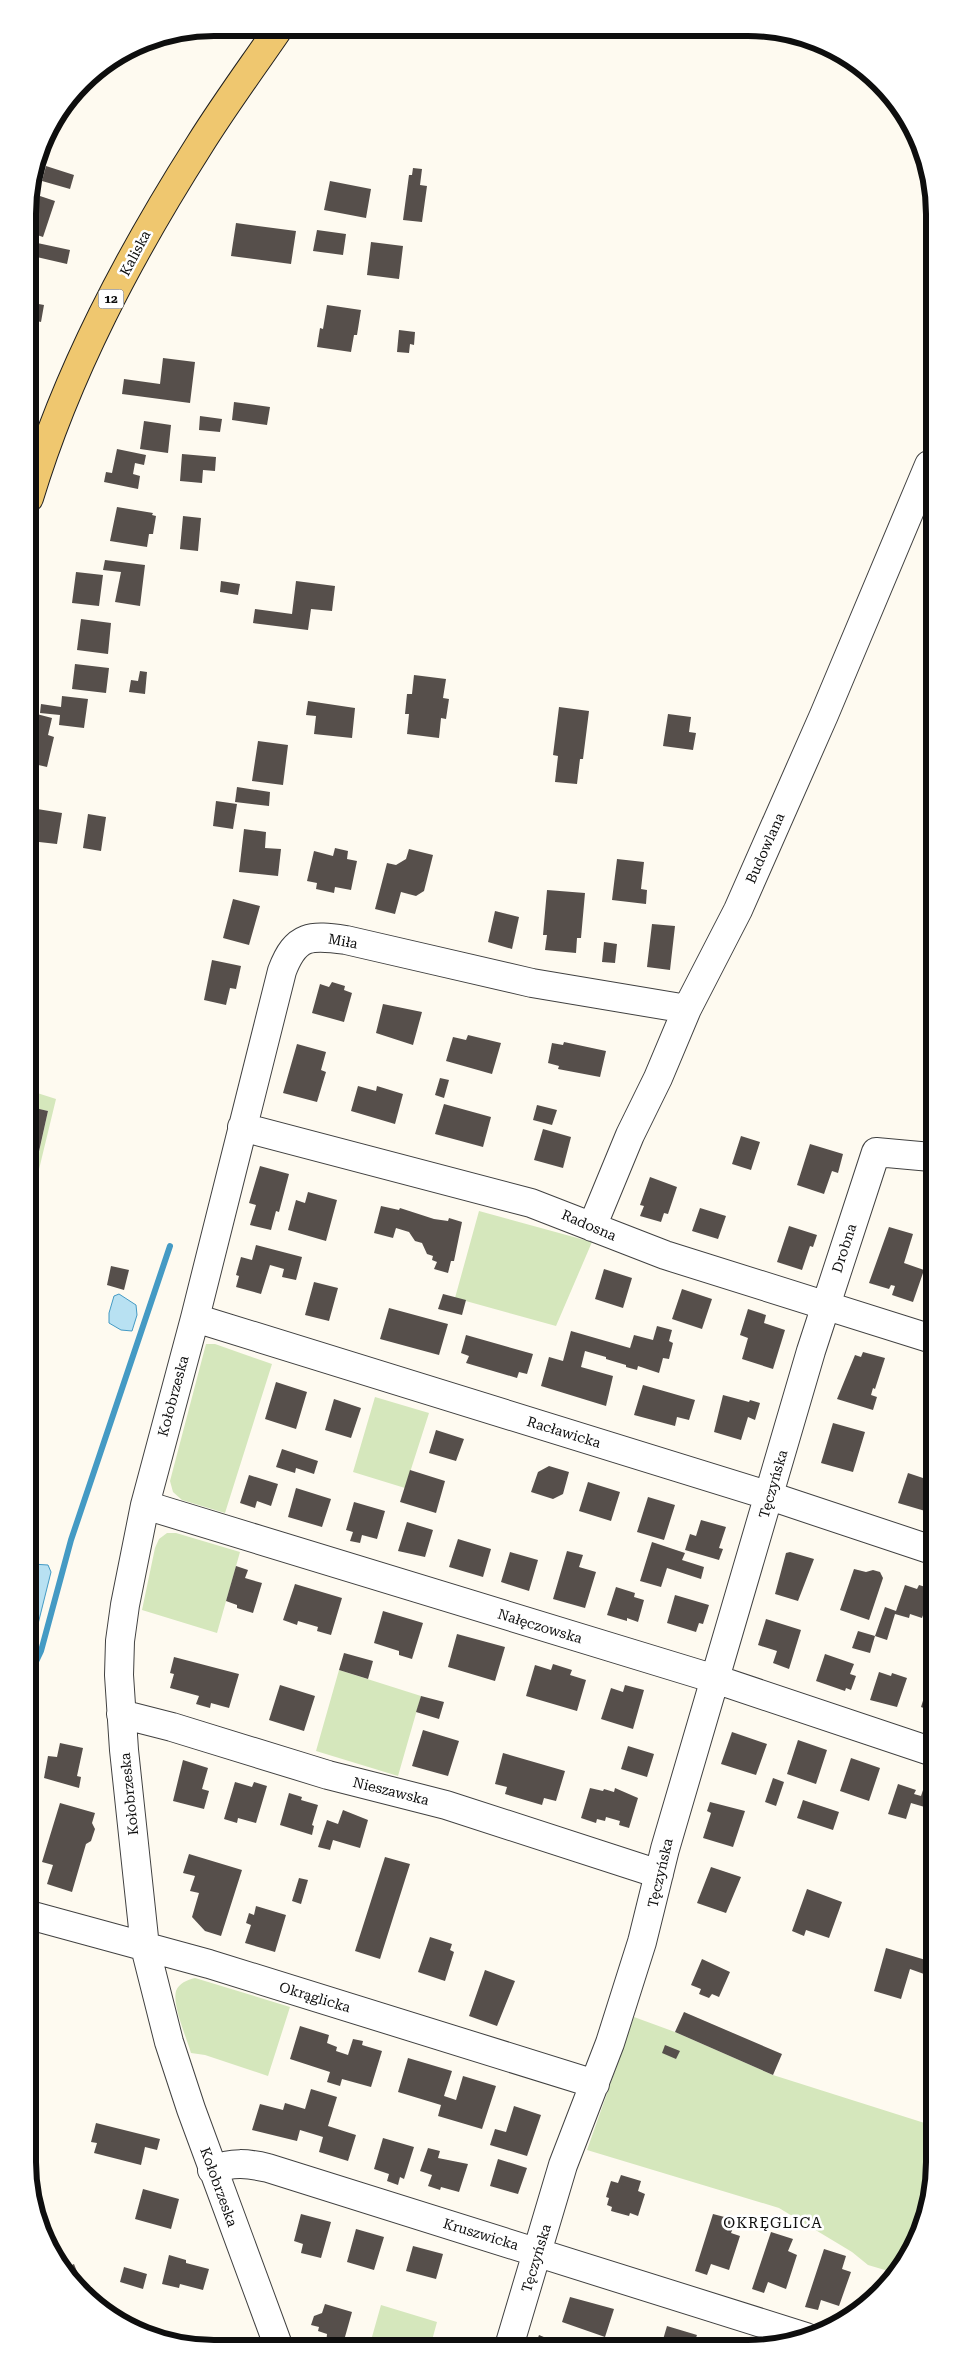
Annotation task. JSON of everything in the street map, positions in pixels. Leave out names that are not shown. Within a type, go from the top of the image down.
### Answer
[{"type":"main road","name":"Kaliska","points":[[36,479],[65,399],[103,313],[145,234],[200,142],[273,37]]},
{"type":"street","name":"Budowlana","points":[[592,1227],[630,1134],[658,1078],[687,1009],[738,910],[824,715],[926,472]]},
{"type":"street","name":"Miła","points":[[215,1233],[282,971],[288,954],[297,943],[309,937],[346,940],[532,984],[687,1009]]},
{"type":"street","name":"Radosna","points":[[242,1127],[531,1202],[666,1255],[926,1337]]},
{"type":"street","name":"Drobna","points":[[798,1398],[825,1305],[876,1152],[926,1157]]},
{"type":"street","name":"Kołobrzeska","points":[[215,1233],[195,1318],[145,1505],[120,1641],[121,1714],[145,1947],[171,2049],[212,2170],[276,2340]]},
{"type":"street","name":"Racławicka","points":[[195,1318],[770,1496],[926,1548]]},
{"type":"street","name":"Tęczyńska","points":[[511,2340],[566,2157],[594,2084],[644,1935],[659,1874],[798,1398]]},
{"type":"street","name":"Nałęczowska","points":[[145,1505],[715,1679],[926,1750]]},
{"type":"street","name":"Nieszawska","points":[[121,1714],[172,1727],[328,1775],[446,1805],[659,1874]]},
{"type":"street","name":"Okrąglicka","points":[[36,1917],[209,1964],[594,2084]]},
{"type":"street","name":"Kruszwicka","points":[[212,2170],[227,2164],[248,2163],[268,2168],[795,2334]]},
{"type":"green space","points":[[36,1093],[56,1099],[36,1182],[36,1166],[48,1111],[36,1108]]},
{"type":"green space","points":[[479,1211],[592,1242],[556,1326],[455,1298]]},
{"type":"green space","points":[[206,1344],[215,1344],[272,1364],[225,1513],[182,1500],[173,1492],[170,1481]]},
{"type":"green space","points":[[375,1397],[429,1413],[405,1488],[353,1472]]},
{"type":"green space","points":[[167,1533],[176,1533],[240,1552],[217,1633],[142,1610],[155,1548],[159,1539]]},
{"type":"green space","points":[[339,1670],[421,1696],[398,1776],[316,1751]]},
{"type":"green space","points":[[195,1978],[290,2007],[268,2076],[205,2055],[191,2053],[178,2013],[175,1997],[176,1991],[181,1984]]},
{"type":"green space","points":[[634,2017],[675,2032],[773,2075],[926,2123],[926,2162],[920,2208],[902,2251],[888,2271],[868,2265],[852,2252],[779,2208],[587,2150]]},
{"type":"green space","points":[[381,2305],[437,2322],[432,2340],[371,2340]]},
{"type":"water","points":[[119,1294],[136,1305],[137,1315],[132,1331],[121,1330],[109,1323],[109,1313],[114,1296]]},
{"type":"water","points":[[36,1564],[48,1565],[51,1572],[36,1632]]},
{"type":"building","points":[[46,166],[74,175],[70,189],[42,181]]},
{"type":"building","points":[[413,168],[422,169],[420,185],[427,186],[422,222],[403,220],[409,175],[412,175]]},
{"type":"building","points":[[330,181],[371,189],[366,218],[324,210]]},
{"type":"building","points":[[38,195],[55,201],[43,237],[36,235]]},
{"type":"building","points":[[236,223],[296,231],[291,264],[231,256]]},
{"type":"building","points":[[317,230],[346,234],[343,255],[313,251]]},
{"type":"building","points":[[371,242],[403,246],[399,279],[367,275]]},
{"type":"building","points":[[36,243],[70,250],[67,264],[36,257]]},
{"type":"building","points":[[36,304],[44,305],[41,322],[36,321]]},
{"type":"building","points":[[327,305],[361,310],[357,335],[354,335],[351,352],[317,347],[320,328],[323,329]]},
{"type":"building","points":[[399,330],[415,332],[414,345],[410,344],[409,353],[397,352]]},
{"type":"building","points":[[163,358],[195,362],[190,403],[122,394],[124,379],[160,384]]},
{"type":"building","points":[[234,402],[270,407],[267,425],[232,420]]},
{"type":"building","points":[[200,416],[222,419],[220,432],[199,430]]},
{"type":"building","points":[[144,421],[171,425],[168,453],[140,449]]},
{"type":"building","points":[[117,449],[146,455],[144,465],[135,463],[133,474],[140,476],[138,489],[104,482],[106,472],[112,473]]},
{"type":"building","points":[[182,454],[216,457],[215,471],[203,470],[202,483],[180,481]]},
{"type":"building","points":[[117,507],[153,513],[152,515],[156,516],[153,534],[149,534],[147,547],[110,541]]},
{"type":"building","points":[[183,516],[201,518],[198,551],[180,549]]},
{"type":"building","points":[[105,560],[145,565],[140,606],[115,602],[121,572],[103,570]]},
{"type":"building","points":[[76,572],[103,575],[99,606],[72,603]]},
{"type":"building","points":[[221,581],[240,584],[238,595],[220,592]]},
{"type":"building","points":[[296,581],[335,586],[332,611],[311,609],[308,630],[253,623],[255,609],[292,614]]},
{"type":"building","points":[[81,619],[111,623],[108,654],[77,650]]},
{"type":"building","points":[[75,664],[109,668],[106,693],[72,689]]},
{"type":"building","points":[[140,671],[147,672],[145,694],[129,692],[131,680],[138,681]]},
{"type":"building","points":[[414,675],[446,679],[443,698],[449,699],[446,719],[441,718],[439,738],[407,734],[409,714],[405,714],[407,694],[412,694]]},
{"type":"building","points":[[62,696],[88,699],[84,728],[59,725],[60,715],[40,713],[41,704],[61,707]]},
{"type":"building","points":[[308,701],[355,708],[352,738],[314,734],[316,716],[306,715]]},
{"type":"building","points":[[559,707],[589,711],[583,759],[580,759],[577,784],[555,782],[558,756],[553,755]]},
{"type":"building","points":[[36,714],[52,718],[48,735],[54,737],[47,767],[36,764]]},
{"type":"building","points":[[668,714],[691,717],[689,732],[696,733],[693,750],[663,746]]},
{"type":"building","points":[[258,741],[288,745],[283,785],[252,781]]},
{"type":"building","points":[[237,787],[270,792],[269,806],[235,802]]},
{"type":"building","points":[[216,801],[237,804],[233,829],[213,826]]},
{"type":"building","points":[[36,809],[62,813],[57,844],[36,842]]},
{"type":"building","points":[[88,814],[106,817],[101,851],[83,848]]},
{"type":"building","points":[[244,829],[266,832],[265,848],[281,849],[278,876],[239,872]]},
{"type":"building","points":[[335,848],[348,851],[347,859],[357,861],[351,890],[335,887],[334,893],[316,889],[317,883],[307,881],[314,851],[333,856]]},
{"type":"building","points":[[409,849],[433,855],[424,891],[416,896],[401,892],[395,914],[375,909],[387,863],[396,865],[406,859]]},
{"type":"building","points":[[617,859],[644,862],[641,889],[647,890],[646,904],[612,900]]},
{"type":"building","points":[[547,890],[585,893],[581,938],[577,938],[576,953],[545,950],[547,935],[543,935]]},
{"type":"building","points":[[233,899],[260,906],[249,945],[223,938]]},
{"type":"building","points":[[495,911],[519,917],[512,949],[488,942]]},
{"type":"building","points":[[652,924],[675,926],[670,970],[647,967]]},
{"type":"building","points":[[604,942],[617,944],[615,963],[602,962]]},
{"type":"building","points":[[212,960],[241,966],[236,989],[230,988],[226,1005],[204,1000]]},
{"type":"building","points":[[332,982],[345,986],[344,990],[352,993],[344,1022],[312,1013],[320,984],[329,987]]},
{"type":"building","points":[[383,1004],[422,1012],[413,1045],[376,1033]]},
{"type":"building","points":[[468,1035],[501,1043],[492,1074],[446,1061],[453,1037],[466,1040]]},
{"type":"building","points":[[564,1042],[606,1051],[600,1077],[558,1069],[559,1066],[548,1063],[552,1043],[563,1045]]},
{"type":"building","points":[[297,1044],[326,1052],[321,1070],[326,1072],[317,1102],[283,1093]]},
{"type":"building","points":[[440,1078],[449,1080],[444,1098],[435,1095]]},
{"type":"building","points":[[358,1086],[376,1091],[377,1086],[403,1094],[395,1124],[351,1111]]},
{"type":"building","points":[[444,1104],[491,1117],[483,1147],[435,1134]]},
{"type":"building","points":[[537,1105],[557,1110],[552,1125],[533,1120]]},
{"type":"building","points":[[36,1108],[48,1111],[36,1165]]},
{"type":"building","points":[[543,1129],[571,1137],[563,1168],[534,1160]]},
{"type":"building","points":[[741,1136],[760,1142],[751,1170],[732,1164]]},
{"type":"building","points":[[810,1144],[843,1154],[838,1173],[832,1171],[824,1194],[797,1185]]},
{"type":"building","points":[[260,1166],[289,1174],[279,1212],[276,1211],[271,1230],[250,1225],[256,1205],[249,1203]]},
{"type":"building","points":[[650,1177],[677,1187],[668,1214],[664,1213],[661,1222],[640,1216],[644,1206],[640,1205]]},
{"type":"building","points":[[308,1192],[337,1200],[326,1241],[288,1230],[296,1200],[305,1203]]},
{"type":"building","points":[[381,1206],[399,1210],[400,1208],[434,1219],[448,1221],[449,1218],[462,1222],[454,1261],[451,1261],[448,1273],[434,1269],[437,1262],[432,1260],[433,1256],[427,1254],[422,1243],[415,1241],[409,1232],[396,1228],[393,1238],[374,1233]]},
{"type":"building","points":[[700,1208],[726,1216],[718,1239],[692,1231]]},
{"type":"building","points":[[789,1226],[817,1235],[813,1247],[810,1246],[802,1270],[777,1262]]},
{"type":"building","points":[[889,1227],[913,1234],[904,1263],[924,1270],[913,1302],[892,1295],[895,1286],[891,1285],[889,1289],[869,1283]]},
{"type":"building","points":[[256,1245],[302,1257],[296,1280],[282,1277],[284,1269],[270,1265],[261,1294],[236,1287],[239,1276],[236,1275],[241,1257],[252,1260]]},
{"type":"building","points":[[111,1266],[129,1270],[124,1290],[107,1285]]},
{"type":"building","points":[[604,1269],[632,1278],[623,1308],[595,1299]]},
{"type":"building","points":[[314,1282],[338,1288],[329,1321],[305,1315]]},
{"type":"building","points":[[682,1289],[712,1299],[702,1329],[672,1319]]},
{"type":"building","points":[[443,1294],[466,1300],[462,1315],[438,1309]]},
{"type":"building","points":[[389,1308],[448,1324],[439,1355],[380,1339]]},
{"type":"building","points":[[748,1309],[766,1315],[764,1323],[785,1330],[773,1369],[742,1359],[748,1338],[740,1335]]},
{"type":"building","points":[[657,1326],[672,1330],[669,1341],[673,1343],[669,1359],[663,1358],[659,1373],[638,1366],[637,1370],[626,1367],[626,1365],[606,1359],[606,1357],[585,1351],[581,1367],[613,1376],[606,1406],[541,1386],[549,1357],[563,1361],[571,1331],[630,1348],[634,1335],[653,1340]]},
{"type":"building","points":[[466,1335],[533,1354],[527,1374],[519,1372],[517,1378],[466,1363],[469,1356],[461,1353]]},
{"type":"building","points":[[863,1352],[885,1358],[875,1389],[873,1388],[871,1395],[877,1397],[873,1410],[837,1399],[855,1355],[861,1357]]},
{"type":"building","points":[[276,1382],[307,1392],[296,1429],[265,1419]]},
{"type":"building","points":[[643,1385],[695,1400],[689,1420],[677,1417],[675,1426],[634,1415]]},
{"type":"building","points":[[723,1395],[760,1403],[755,1420],[748,1417],[741,1440],[714,1432]]},
{"type":"building","points":[[334,1399],[361,1408],[351,1438],[325,1430]]},
{"type":"building","points":[[833,1423],[865,1432],[853,1472],[821,1463]]},
{"type":"building","points":[[436,1430],[464,1439],[456,1461],[429,1453]]},
{"type":"building","points":[[282,1449],[318,1461],[314,1474],[296,1468],[295,1473],[276,1467]]},
{"type":"building","points":[[549,1466],[569,1472],[563,1494],[553,1499],[531,1492],[538,1472]]},
{"type":"building","points":[[410,1470],[445,1481],[436,1513],[400,1502]]},
{"type":"building","points":[[908,1473],[926,1479],[926,1511],[898,1503]]},
{"type":"building","points":[[249,1475],[278,1484],[271,1506],[257,1501],[255,1508],[240,1503]]},
{"type":"building","points":[[588,1482],[620,1492],[611,1521],[579,1511]]},
{"type":"building","points":[[296,1488],[331,1499],[322,1527],[288,1517]]},
{"type":"building","points":[[648,1497],[675,1505],[664,1540],[637,1532]]},
{"type":"building","points":[[354,1502],[385,1511],[377,1539],[362,1535],[360,1543],[350,1541],[353,1532],[346,1530]]},
{"type":"building","points":[[701,1520],[726,1527],[719,1548],[723,1549],[719,1560],[685,1550],[690,1534],[696,1536]]},
{"type":"building","points":[[407,1522],[433,1530],[425,1557],[398,1551]]},
{"type":"building","points":[[458,1539],[491,1549],[483,1577],[449,1567]]},
{"type":"building","points":[[652,1542],[685,1553],[682,1560],[704,1567],[701,1579],[667,1568],[661,1587],[640,1581]]},
{"type":"building","points":[[567,1551],[583,1555],[579,1567],[596,1572],[585,1608],[553,1599]]},
{"type":"building","points":[[510,1552],[538,1560],[529,1591],[501,1582]]},
{"type":"building","points":[[790,1552],[814,1559],[798,1601],[775,1594],[786,1553]]},
{"type":"building","points":[[236,1566],[248,1570],[245,1578],[262,1583],[253,1613],[237,1608],[237,1605],[226,1601]]},
{"type":"building","points":[[854,1569],[866,1572],[873,1570],[880,1572],[883,1578],[869,1620],[840,1610]]},
{"type":"building","points":[[295,1584],[342,1598],[331,1635],[317,1631],[318,1627],[298,1621],[297,1625],[283,1620]]},
{"type":"building","points":[[905,1585],[917,1589],[919,1585],[926,1587],[926,1606],[922,1618],[910,1614],[909,1618],[895,1614],[887,1640],[875,1636],[885,1607],[896,1611]]},
{"type":"building","points":[[616,1587],[635,1593],[634,1597],[644,1600],[638,1622],[607,1615]]},
{"type":"building","points":[[675,1595],[709,1605],[703,1624],[699,1623],[696,1632],[667,1623]]},
{"type":"building","points":[[383,1611],[423,1623],[412,1659],[399,1655],[399,1651],[374,1643]]},
{"type":"building","points":[[766,1619],[801,1630],[789,1669],[773,1663],[777,1651],[758,1645]]},
{"type":"building","points":[[858,1631],[875,1636],[870,1653],[852,1648]]},
{"type":"building","points":[[457,1634],[505,1647],[495,1681],[448,1667]]},
{"type":"building","points":[[344,1653],[373,1661],[368,1679],[339,1670]]},
{"type":"building","points":[[825,1654],[854,1664],[850,1674],[856,1676],[851,1690],[846,1688],[845,1691],[816,1681]]},
{"type":"building","points":[[174,1657],[239,1674],[229,1708],[211,1703],[210,1708],[196,1704],[199,1696],[170,1688],[174,1674],[170,1673]]},
{"type":"building","points":[[553,1664],[572,1670],[570,1675],[586,1680],[577,1711],[526,1696],[535,1665],[551,1670]]},
{"type":"building","points":[[879,1672],[891,1676],[892,1673],[907,1678],[897,1707],[870,1700]]},
{"type":"building","points":[[280,1685],[315,1696],[304,1731],[269,1720]]},
{"type":"building","points":[[625,1685],[644,1690],[633,1729],[601,1719],[611,1688],[623,1692]]},
{"type":"building","points":[[926,1691],[926,1709],[921,1707]]},
{"type":"building","points":[[421,1696],[444,1702],[439,1719],[416,1712]]},
{"type":"building","points":[[423,1730],[459,1741],[448,1776],[412,1766]]},
{"type":"building","points":[[732,1732],[767,1744],[756,1775],[721,1764]]},
{"type":"building","points":[[798,1740],[827,1750],[816,1784],[787,1774]]},
{"type":"building","points":[[60,1743],[83,1748],[77,1776],[81,1777],[79,1788],[44,1778],[48,1756],[57,1757]]},
{"type":"building","points":[[628,1746],[654,1754],[647,1777],[621,1769]]},
{"type":"building","points":[[503,1753],[565,1771],[556,1801],[544,1798],[542,1805],[505,1794],[507,1787],[495,1784]]},
{"type":"building","points":[[851,1758],[880,1768],[869,1801],[840,1791]]},
{"type":"building","points":[[183,1760],[208,1768],[202,1789],[209,1791],[204,1809],[173,1801]]},
{"type":"building","points":[[773,1778],[784,1782],[776,1806],[765,1802]]},
{"type":"building","points":[[235,1782],[252,1787],[254,1782],[267,1786],[256,1823],[238,1818],[237,1823],[224,1819]]},
{"type":"building","points":[[898,1784],[916,1790],[914,1794],[921,1796],[926,1784],[926,1807],[911,1803],[906,1819],[888,1814]]},
{"type":"building","points":[[590,1788],[614,1792],[615,1788],[638,1798],[629,1828],[619,1825],[620,1821],[606,1817],[605,1821],[597,1819],[596,1823],[581,1818]]},
{"type":"building","points":[[289,1793],[302,1797],[301,1800],[318,1805],[312,1825],[314,1826],[312,1835],[280,1825]]},
{"type":"building","points":[[803,1800],[839,1812],[833,1830],[797,1818]]},
{"type":"building","points":[[710,1802],[745,1811],[733,1847],[703,1838],[711,1813],[707,1811]]},
{"type":"building","points":[[60,1803],[95,1813],[92,1823],[95,1829],[91,1841],[86,1844],[72,1892],[47,1884],[53,1865],[42,1862]]},
{"type":"building","points":[[343,1810],[368,1820],[360,1848],[333,1840],[330,1850],[318,1847],[327,1820],[338,1824]]},
{"type":"building","points":[[189,1854],[242,1870],[221,1936],[205,1931],[192,1917],[199,1893],[190,1891],[195,1876],[183,1873]]},
{"type":"building","points":[[385,1857],[410,1864],[380,1959],[355,1951]]},
{"type":"building","points":[[711,1867],[741,1877],[726,1913],[697,1903]]},
{"type":"building","points":[[299,1878],[308,1880],[301,1904],[292,1901]]},
{"type":"building","points":[[807,1889],[842,1902],[829,1938],[806,1930],[804,1936],[792,1931]]},
{"type":"building","points":[[256,1906],[286,1915],[275,1952],[245,1943],[251,1925],[246,1923],[249,1913],[254,1915]]},
{"type":"building","points":[[430,1937],[452,1944],[450,1950],[454,1952],[445,1981],[418,1972]]},
{"type":"building","points":[[886,1948],[926,1960],[924,1974],[910,1969],[901,1999],[874,1991]]},
{"type":"building","points":[[702,1959],[730,1972],[719,1997],[712,1994],[709,1998],[699,1994],[701,1989],[691,1985]]},
{"type":"building","points":[[485,1970],[515,1981],[497,2026],[469,2016]]},
{"type":"building","points":[[684,2012],[782,2054],[773,2075],[675,2032]]},
{"type":"building","points":[[300,2026],[329,2035],[327,2043],[337,2047],[336,2051],[348,2055],[353,2039],[363,2041],[362,2045],[382,2051],[371,2087],[342,2079],[340,2086],[327,2082],[330,2072],[290,2059]]},
{"type":"building","points":[[665,2045],[680,2051],[676,2059],[662,2053]]},
{"type":"building","points":[[408,2058],[452,2071],[444,2096],[456,2100],[463,2076],[496,2086],[482,2129],[438,2116],[441,2105],[398,2092]]},
{"type":"building","points":[[311,2089],[337,2097],[328,2126],[356,2135],[348,2161],[319,2152],[323,2137],[300,2130],[297,2141],[252,2130],[260,2104],[283,2110],[285,2103],[305,2109]]},
{"type":"building","points":[[514,2106],[541,2115],[527,2156],[490,2145],[495,2129],[506,2132]]},
{"type":"building","points":[[96,2123],[160,2139],[157,2150],[145,2147],[141,2165],[94,2153],[97,2143],[91,2142]]},
{"type":"building","points":[[383,2138],[414,2147],[404,2179],[400,2177],[398,2185],[387,2181],[389,2174],[374,2169]]},
{"type":"building","points":[[428,2148],[440,2151],[438,2158],[468,2164],[459,2192],[441,2187],[440,2190],[428,2186],[432,2175],[420,2171]]},
{"type":"building","points":[[498,2159],[527,2168],[518,2194],[490,2186]]},
{"type":"building","points":[[621,2175],[641,2181],[638,2191],[645,2194],[638,2216],[630,2213],[629,2216],[611,2211],[612,2207],[607,2205],[609,2198],[606,2197],[611,2181],[618,2183]]},
{"type":"building","points":[[143,2189],[179,2199],[171,2229],[135,2219]]},
{"type":"building","points":[[301,2214],[331,2222],[321,2258],[301,2253],[303,2244],[294,2241]]},
{"type":"building","points":[[713,2214],[736,2220],[731,2233],[740,2236],[729,2270],[711,2264],[707,2275],[695,2271]]},
{"type":"building","points":[[356,2229],[384,2237],[374,2270],[347,2262]]},
{"type":"building","points":[[771,2232],[793,2239],[788,2251],[797,2255],[786,2289],[768,2282],[764,2293],[752,2289]]},
{"type":"building","points":[[413,2246],[443,2254],[436,2279],[406,2271]]},
{"type":"building","points":[[824,2249],[846,2256],[842,2269],[851,2272],[839,2306],[821,2300],[818,2310],[805,2307]]},
{"type":"building","points":[[169,2255],[186,2260],[186,2263],[209,2269],[203,2290],[180,2284],[179,2288],[162,2284]]},
{"type":"building","points":[[74,2264],[80,2279],[73,2270],[70,2266]]},
{"type":"building","points":[[124,2267],[147,2274],[143,2289],[120,2282]]},
{"type":"building","points":[[570,2297],[614,2309],[605,2337],[562,2322]]},
{"type":"building","points":[[325,2304],[352,2312],[344,2340],[326,2340],[327,2334],[318,2331],[319,2327],[311,2325],[314,2316],[322,2313]]},
{"type":"building","points":[[667,2326],[697,2335],[695,2340],[663,2340]]},
{"type":"building","points":[[539,2335],[551,2340],[537,2340]]},
{"type":"building","points":[[385,2337],[396,2340],[384,2340]]},
{"type":"waterway","points":[[36,1662],[41,1651],[71,1540],[170,1246]]},
{"type":"district","name":"OKRĘGLICA","points":[[773,2223]]}]
